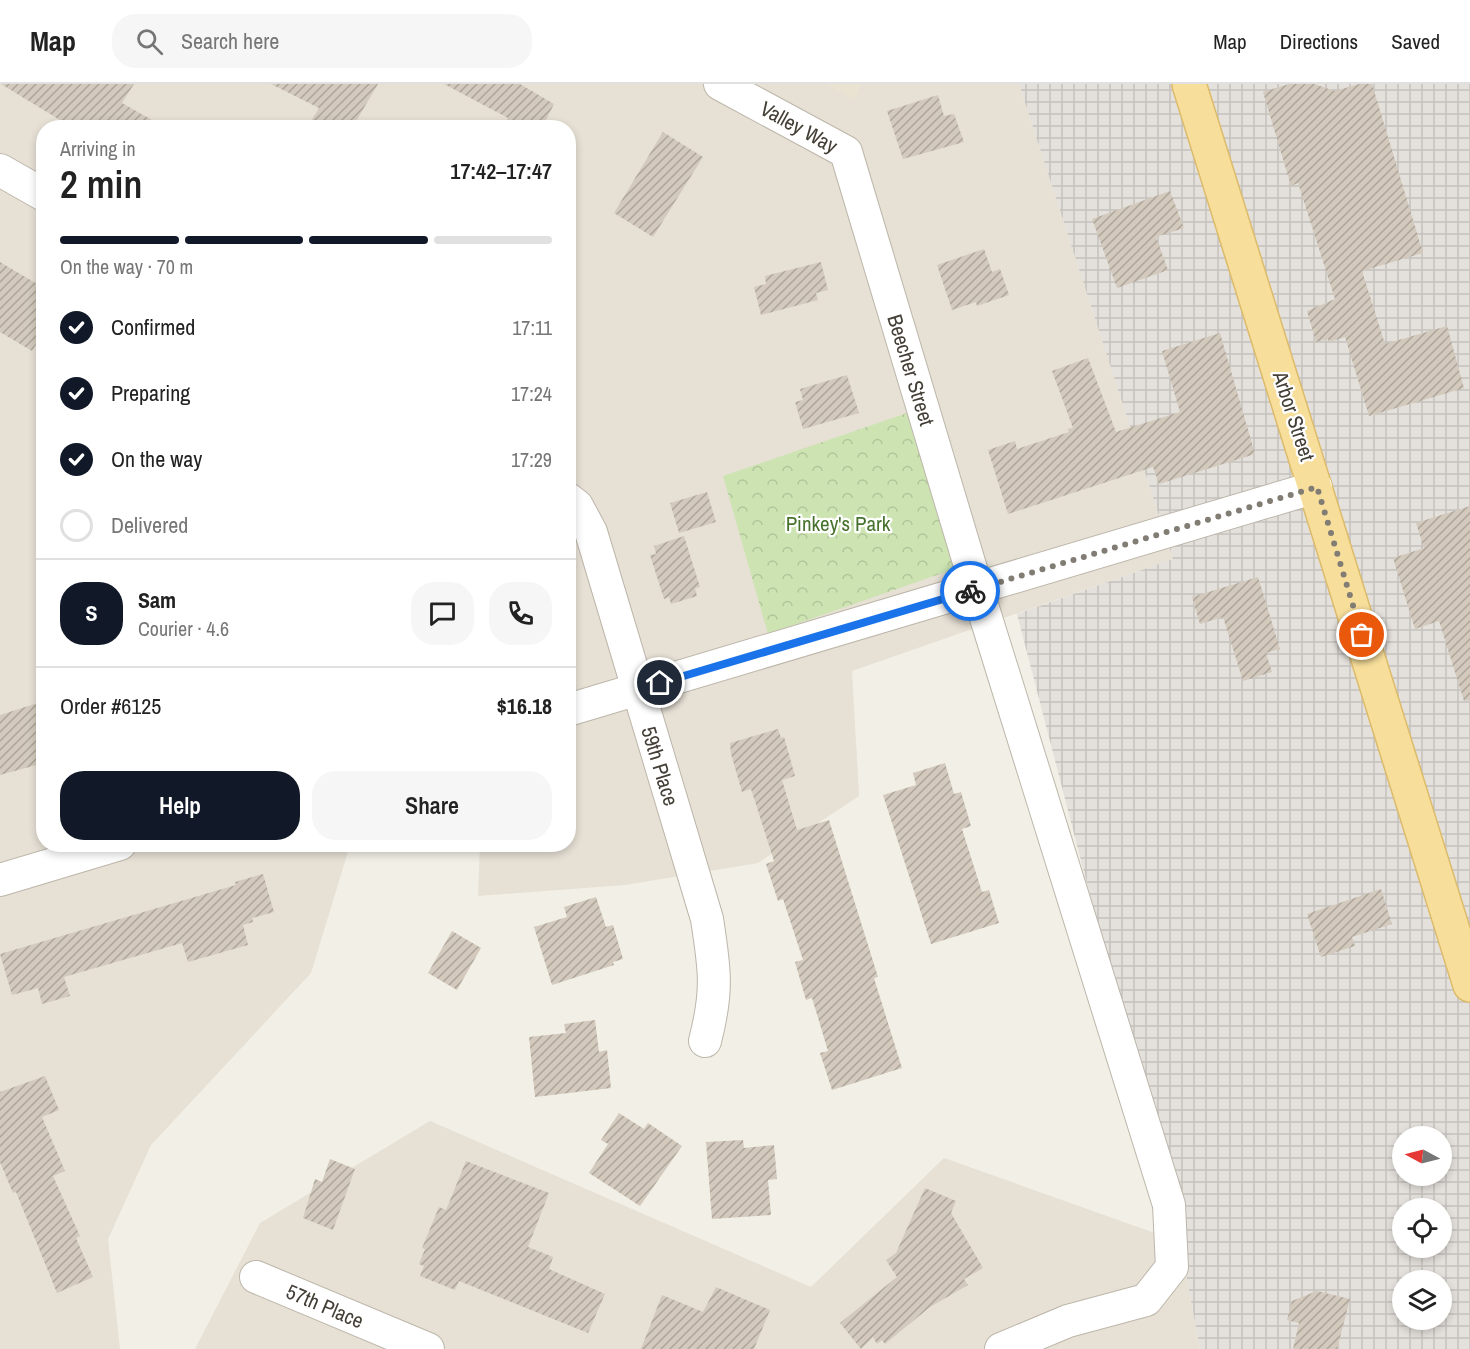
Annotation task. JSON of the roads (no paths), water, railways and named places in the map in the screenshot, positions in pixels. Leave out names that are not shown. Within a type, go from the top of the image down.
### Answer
[{"type":"main road","name":"Arbor Street","points":[[1189,84],[1317,487],[1470,985]]},
{"type":"street","name":"Valley Way","points":[[720,84],[846,152]]},
{"type":"street","name":"Beecher Street","points":[[846,152],[977,589],[1169,1205],[1172,1267],[1146,1300],[1068,1322],[1001,1349]]},
{"type":"street","points":[[0,170],[36,190]]},
{"type":"street","points":[[576,708],[1317,487]]},
{"type":"street","name":"59th Place","points":[[576,505],[591,532],[707,919],[715,968],[715,1002],[705,1041]]},
{"type":"street","points":[[0,880],[93,852]]},
{"type":"street","name":"57th Place","points":[[256,1276],[428,1349]]},
{"type":"park label","name":"Pinkey's Park","points":[[838,523]]}]
